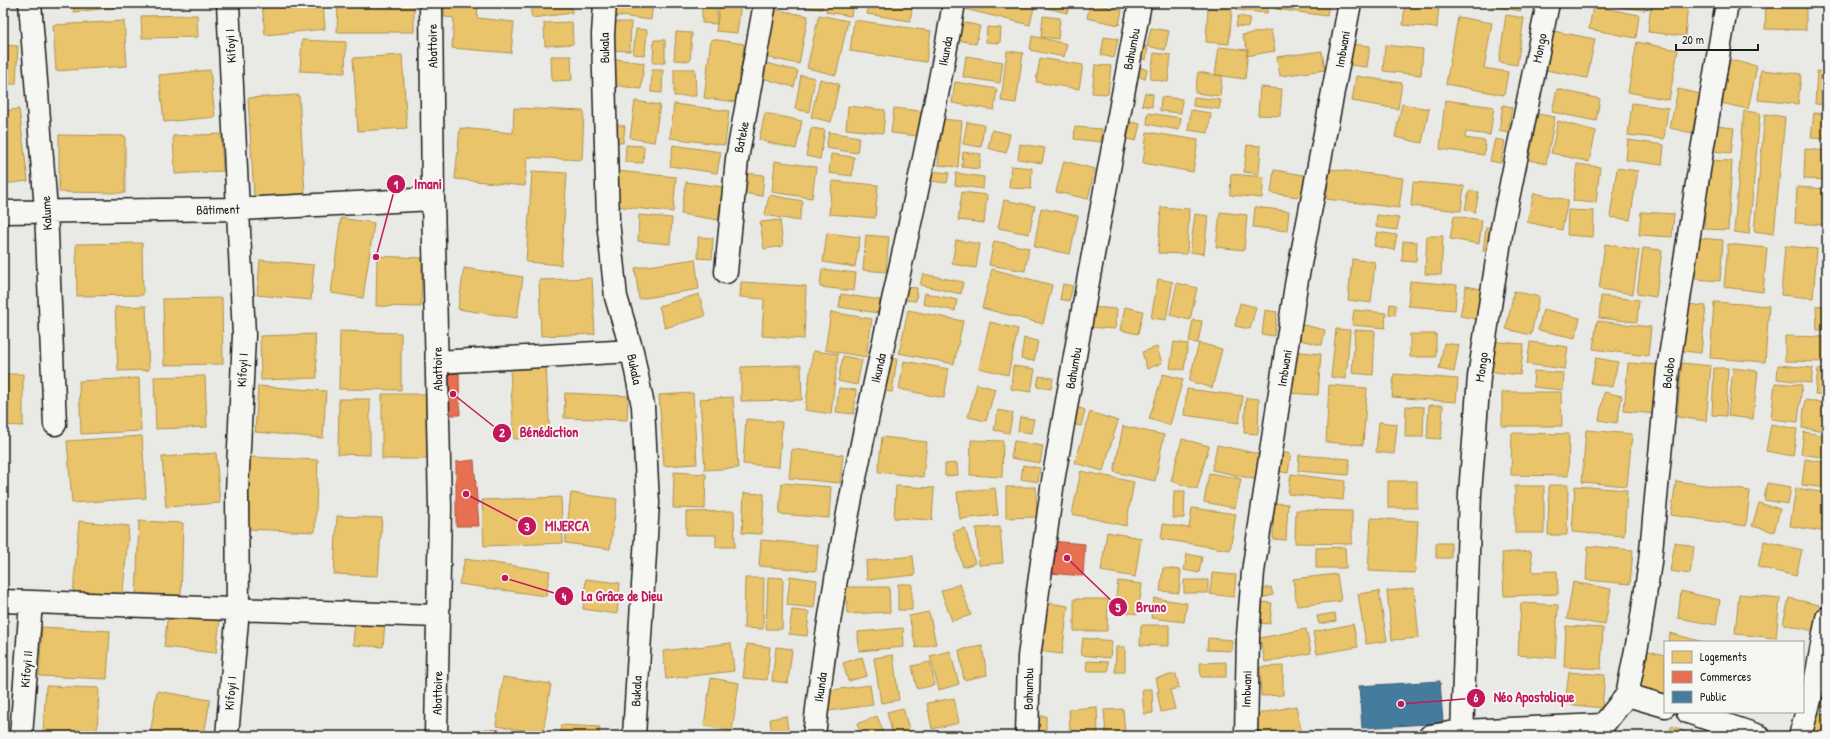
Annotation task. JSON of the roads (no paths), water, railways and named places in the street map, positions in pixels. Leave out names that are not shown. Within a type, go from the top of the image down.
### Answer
[{"type":"street","name":"Kalume","points":[[30,3],[46,210],[55,424]]},
{"type":"street","name":"Kifoyi I","points":[[227,736],[238,609],[237,493],[244,335],[228,3]]},
{"type":"street","name":"Abattoire","points":[[431,3],[433,199],[440,507],[436,736]]},
{"type":"street","name":"Bukala","points":[[605,3],[604,35],[608,221],[616,297],[632,351],[643,406],[648,504],[634,736]]},
{"type":"street","name":"Bateke","points":[[726,272],[737,159],[765,3]]},
{"type":"street","name":"Ikunda","points":[[814,736],[847,516],[907,236],[954,3]]},
{"type":"street","name":"Bahumbu","points":[[1027,736],[1029,658],[1053,481],[1089,276],[1140,3]]},
{"type":"street","name":"Imbwani","points":[[1246,736],[1248,635],[1253,572],[1296,285],[1350,3]]},
{"type":"street","name":"Mongo","points":[[1462,734],[1470,493],[1479,377],[1502,228],[1548,3]]},
{"type":"street","name":"Bolobo","points":[[1600,730],[1627,695],[1650,562],[1668,370],[1702,151],[1728,3]]},
{"type":"street","name":"Bâtiment","points":[[3,212],[46,210],[239,209],[433,199]]},
{"type":"street","points":[[437,362],[632,351]]},
{"type":"street","points":[[3,601],[438,616]]},
{"type":"street","name":"Kifoyi II","points":[[21,736],[32,602]]},
{"type":"street","points":[[1800,736],[1816,678],[1827,618]]},
{"type":"street","points":[[1627,695],[1664,706]]},
{"type":"street","points":[[1691,713],[1758,736]]},
{"type":"street","points":[[1430,736],[1600,730]]},
{"type":"place","name":"Imani","points":[[376,257]]},
{"type":"place","name":"Bénédiction","points":[[453,394]]},
{"type":"place","name":"MIJERCA","points":[[466,494]]},
{"type":"place","name":"Bruno","points":[[1067,558]]},
{"type":"place","name":"La Grâce de Dieu","points":[[505,578]]},
{"type":"place","name":"Néo Apostolique","points":[[1401,704]]}]
